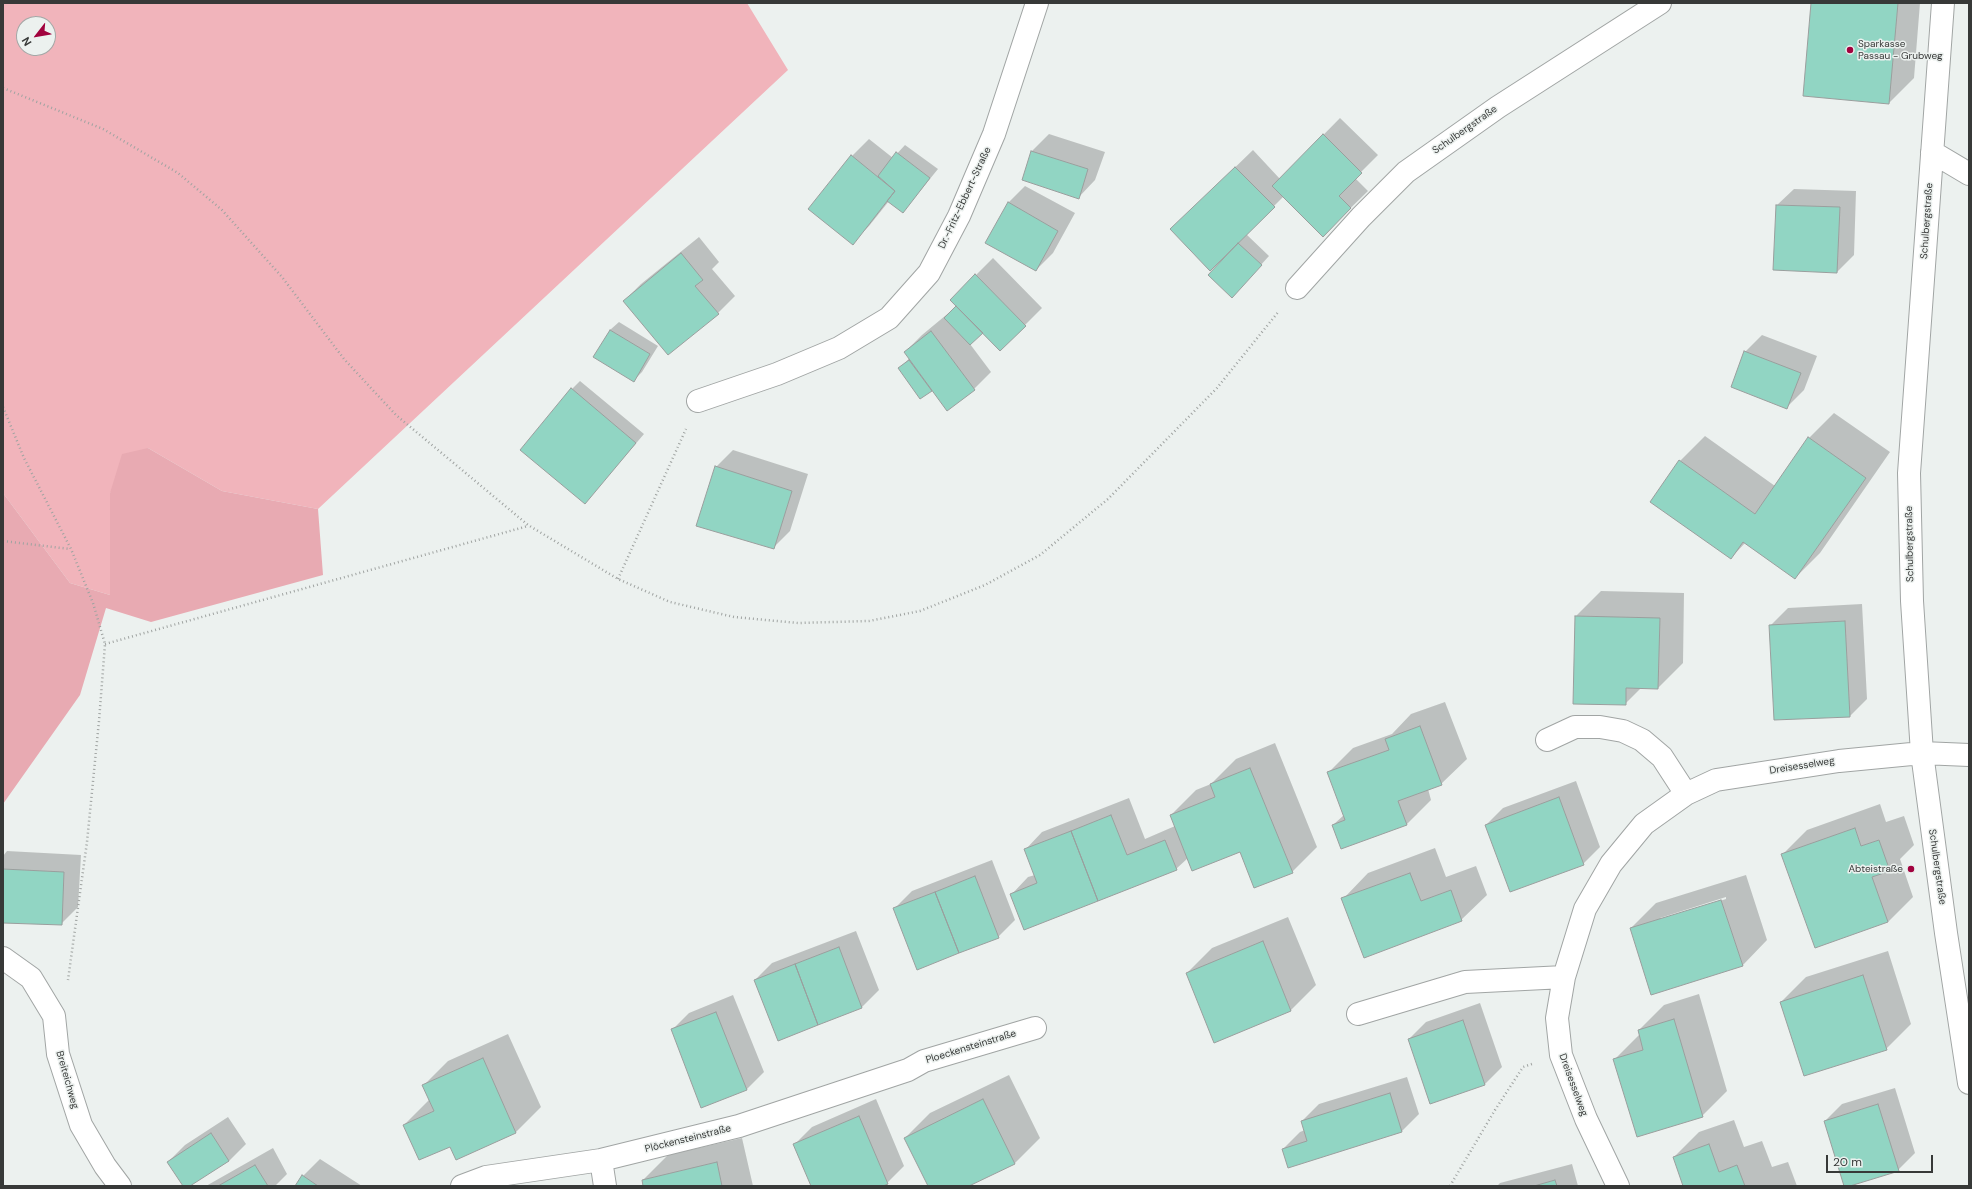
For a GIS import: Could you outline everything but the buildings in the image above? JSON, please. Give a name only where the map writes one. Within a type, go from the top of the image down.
[{"type":"street","name":"Dr.-Fritz-Ebbert-Straße","points":[[698,401],[777,374],[839,348],[889,318],[929,273],[959,216],[994,134],[1037,3]]},
{"type":"street","name":"Schulbergstraße","points":[[1297,288],[1361,217],[1406,172],[1498,107],[1660,3]]},
{"type":"street","name":"Schulbergstraße","points":[[1942,3],[1909,473],[1912,601],[1922,753],[1946,933],[1969,1083]]},
{"type":"street","points":[[1932,152],[1969,174]]},
{"type":"street","points":[[1548,740],[1574,727],[1600,726],[1623,731],[1642,740],[1662,757],[1686,794]]},
{"type":"street","points":[[1922,753],[1969,755]]},
{"type":"street","name":"Dreisesselweg","points":[[1618,1186],[1586,1120],[1561,1055],[1556,1018],[1564,978],[1585,909],[1611,864],[1644,824],[1686,794],[1716,780],[1839,760],[1922,753]]},
{"type":"street","name":"Breiteichweg","points":[[3,958],[31,978],[54,1016],[58,1054],[81,1125],[105,1166],[120,1186]]},
{"type":"street","points":[[1358,1014],[1465,982],[1564,978]]},
{"type":"street","name":"Ploeckensteinstraße","points":[[908,1070],[924,1061],[1035,1028]]},
{"type":"street","name":"Plöckensteinstraße","points":[[462,1186],[486,1177],[601,1160],[739,1126],[908,1070]]},
{"type":"street","points":[[601,1160],[605,1186]]},
{"type":"path","points":[[3,88],[103,129],[178,174],[222,210],[282,277],[344,359],[396,415],[528,525],[618,579],[670,602],[734,617],[798,623],[869,621],[920,611],[986,584],[1040,555],[1108,499],[1217,388],[1297,288]]},
{"type":"path","points":[[618,579],[698,401]]},
{"type":"path","points":[[3,407],[24,458],[71,549],[93,603],[105,644],[96,751],[72,958],[67,985],[54,1016]]},
{"type":"path","points":[[105,644],[528,525]]},
{"type":"path","points":[[3,541],[71,549]]},
{"type":"path","points":[[1450,1186],[1494,1110],[1522,1068],[1561,1055]]},
{"type":"shaded area","points":[[3,3],[747,3],[788,70],[318,509],[222,491],[148,448],[110,493],[110,595],[70,583],[3,493]]},
{"type":"shaded area","points":[[148,448],[222,491],[318,509],[323,575],[151,622],[106,608],[80,695],[3,804],[3,493],[70,583],[110,595],[110,493],[122,454]]},
{"type":"place","name":"Sparkasse Passau - Grubweg","points":[[1850,50]]},
{"type":"place","name":"Abteistraße","points":[[1911,869]]}]
